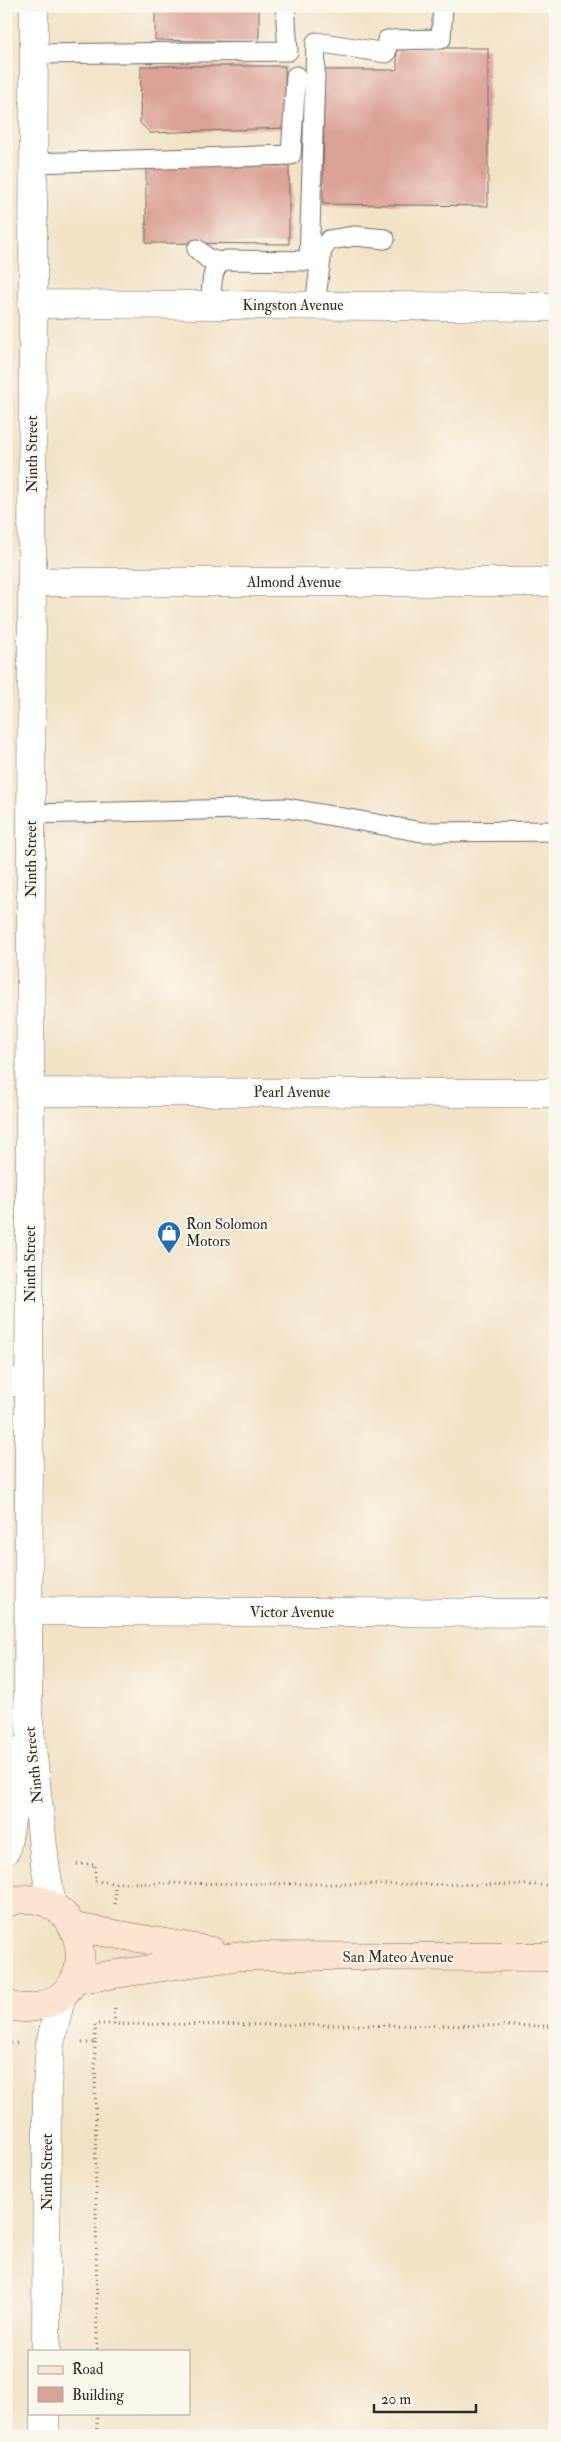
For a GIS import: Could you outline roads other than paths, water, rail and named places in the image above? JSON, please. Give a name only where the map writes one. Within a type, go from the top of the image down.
[{"type":"street","name":"Ninth Street","points":[[34,6],[30,1092],[18,1382],[29,1611],[28,1712],[44,1864],[52,1906]]},
{"type":"street","name":"Kingston Avenue","points":[[32,304],[555,307]]},
{"type":"street","name":"Almond Avenue","points":[[32,582],[555,582]]},
{"type":"street","name":"Pearl Avenue","points":[[30,1092],[555,1092]]},
{"type":"street","name":"Victor Avenue","points":[[29,1611],[555,1613]]},
{"type":"street","name":"Ninth Street","points":[[6,1850],[28,1712]]},
{"type":"street","points":[[6,1903],[16,1900],[35,1899],[52,1906],[65,1915],[74,1927],[80,1945],[80,1963],[68,1987]]},
{"type":"street","name":"San Mateo Avenue","points":[[74,1927],[241,1956],[555,1957]]},
{"type":"street","name":"San Mateo Avenue","points":[[6,2004],[30,2008],[47,2004],[68,1987],[241,1956]]},
{"type":"street","name":"Ninth Street","points":[[46,2350],[47,2089],[50,2044],[68,1987]]},
{"type":"street","points":[[45,2436],[46,2414]]},
{"type":"lane","points":[[34,54],[288,50],[285,6]]},
{"type":"lane","points":[[315,306],[316,42],[386,53],[387,40],[441,39],[443,6]]},
{"type":"lane","points":[[33,163],[291,155],[296,76]]},
{"type":"lane","points":[[315,261],[329,240],[355,236],[385,239]]},
{"type":"lane","points":[[197,249],[207,258],[219,262],[226,260],[315,261]]},
{"type":"lane","points":[[211,305],[214,269],[219,262]]},
{"type":"lane","points":[[32,814],[287,808],[422,832],[555,831]]},
{"type":"place","name":"Ron Solomon Motors","points":[[169,1254]]}]
